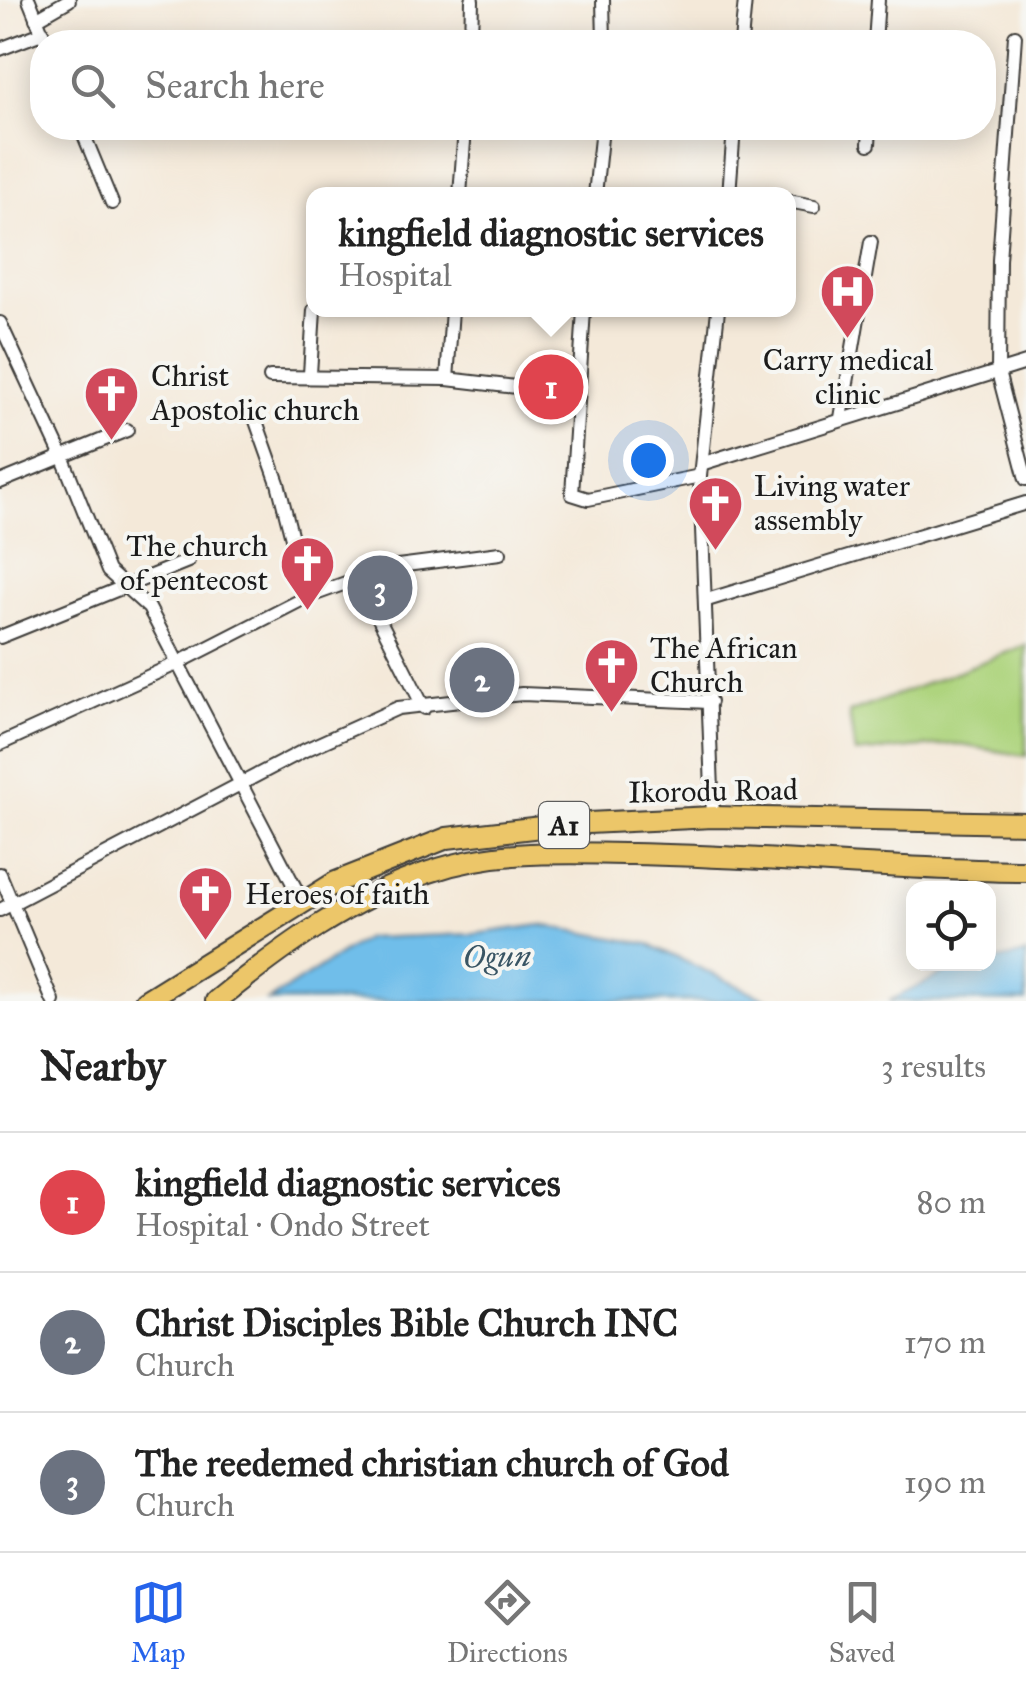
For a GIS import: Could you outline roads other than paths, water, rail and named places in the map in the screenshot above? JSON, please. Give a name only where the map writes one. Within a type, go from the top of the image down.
[{"type":"highway","name":"Ikorodu Road","points":[[145,1001],[336,882],[448,838],[567,824],[712,817],[1026,823]]},
{"type":"highway","name":"Ikorodu Road","points":[[216,1001],[312,928],[362,900],[433,870],[496,856],[742,856],[911,871],[1026,871]]},
{"type":"street","points":[[29,0],[41,30]]},
{"type":"street","points":[[36,18],[68,0]]},
{"type":"street","points":[[471,30],[472,0]]},
{"type":"street","points":[[603,0],[604,30]]},
{"type":"street","points":[[743,30],[745,0]]},
{"type":"street","points":[[876,30],[878,0]]},
{"type":"street","points":[[1015,36],[999,260],[998,372],[1026,480]]},
{"type":"street","points":[[0,49],[30,42]]},
{"type":"street","points":[[86,140],[112,203]]},
{"type":"street","points":[[461,187],[464,140]]},
{"type":"street","points":[[596,187],[601,140]]},
{"type":"street","points":[[729,187],[733,140]]},
{"type":"street","points":[[869,140],[869,144]]},
{"type":"street","points":[[1008,152],[1026,150]]},
{"type":"street","points":[[796,203],[814,206]]},
{"type":"street","points":[[841,418],[871,242]]},
{"type":"street","points":[[310,374],[314,317]]},
{"type":"street","points":[[447,379],[451,317]]},
{"type":"street","points":[[583,317],[570,482],[572,494],[580,499],[702,470],[841,418],[1026,363]]},
{"type":"street","points":[[712,817],[702,470],[717,317]]},
{"type":"street","points":[[0,323],[62,456],[108,572],[150,608],[302,902]]},
{"type":"street","points":[[270,377],[310,374],[447,379],[576,394]]},
{"type":"street","points":[[256,421],[278,483],[307,597]]},
{"type":"street","points":[[0,482],[126,430]]},
{"type":"street","points":[[708,600],[1026,503]]},
{"type":"street","points":[[0,744],[176,664],[307,597],[390,567],[500,553]]},
{"type":"street","points":[[0,636],[104,592],[126,589],[188,561]]},
{"type":"street","points":[[359,579],[424,708]]},
{"type":"street","points":[[6,907],[373,717],[398,708],[522,694],[710,702]]},
{"type":"street","points":[[0,874],[6,907],[53,1001]]},
{"type":"water","name":"Ogun","points":[[541,925],[648,944],[771,1001],[268,1001],[366,938],[475,934]]},
{"type":"water","points":[[1026,954],[1026,1001],[889,1001],[949,971],[996,971],[996,960]]},
{"type":"place","name":"Carry medical clinic","points":[[848,341]]},
{"type":"place","name":"kingfield diagnostic services","points":[[551,387]]},
{"type":"place","name":"Christ Apostolic church","points":[[112,442]]},
{"type":"place","name":"Living water assembly","points":[[715,552]]},
{"type":"place","name":"The reedemed christian church of God","points":[[380,588]]},
{"type":"place","name":"The church of pentecost","points":[[307,612]]},
{"type":"place","name":"Christ Disciples Bible Church INC","points":[[482,680]]},
{"type":"place","name":"The African Church","points":[[611,714]]},
{"type":"place","name":"Heroes of faith","points":[[206,943]]}]
